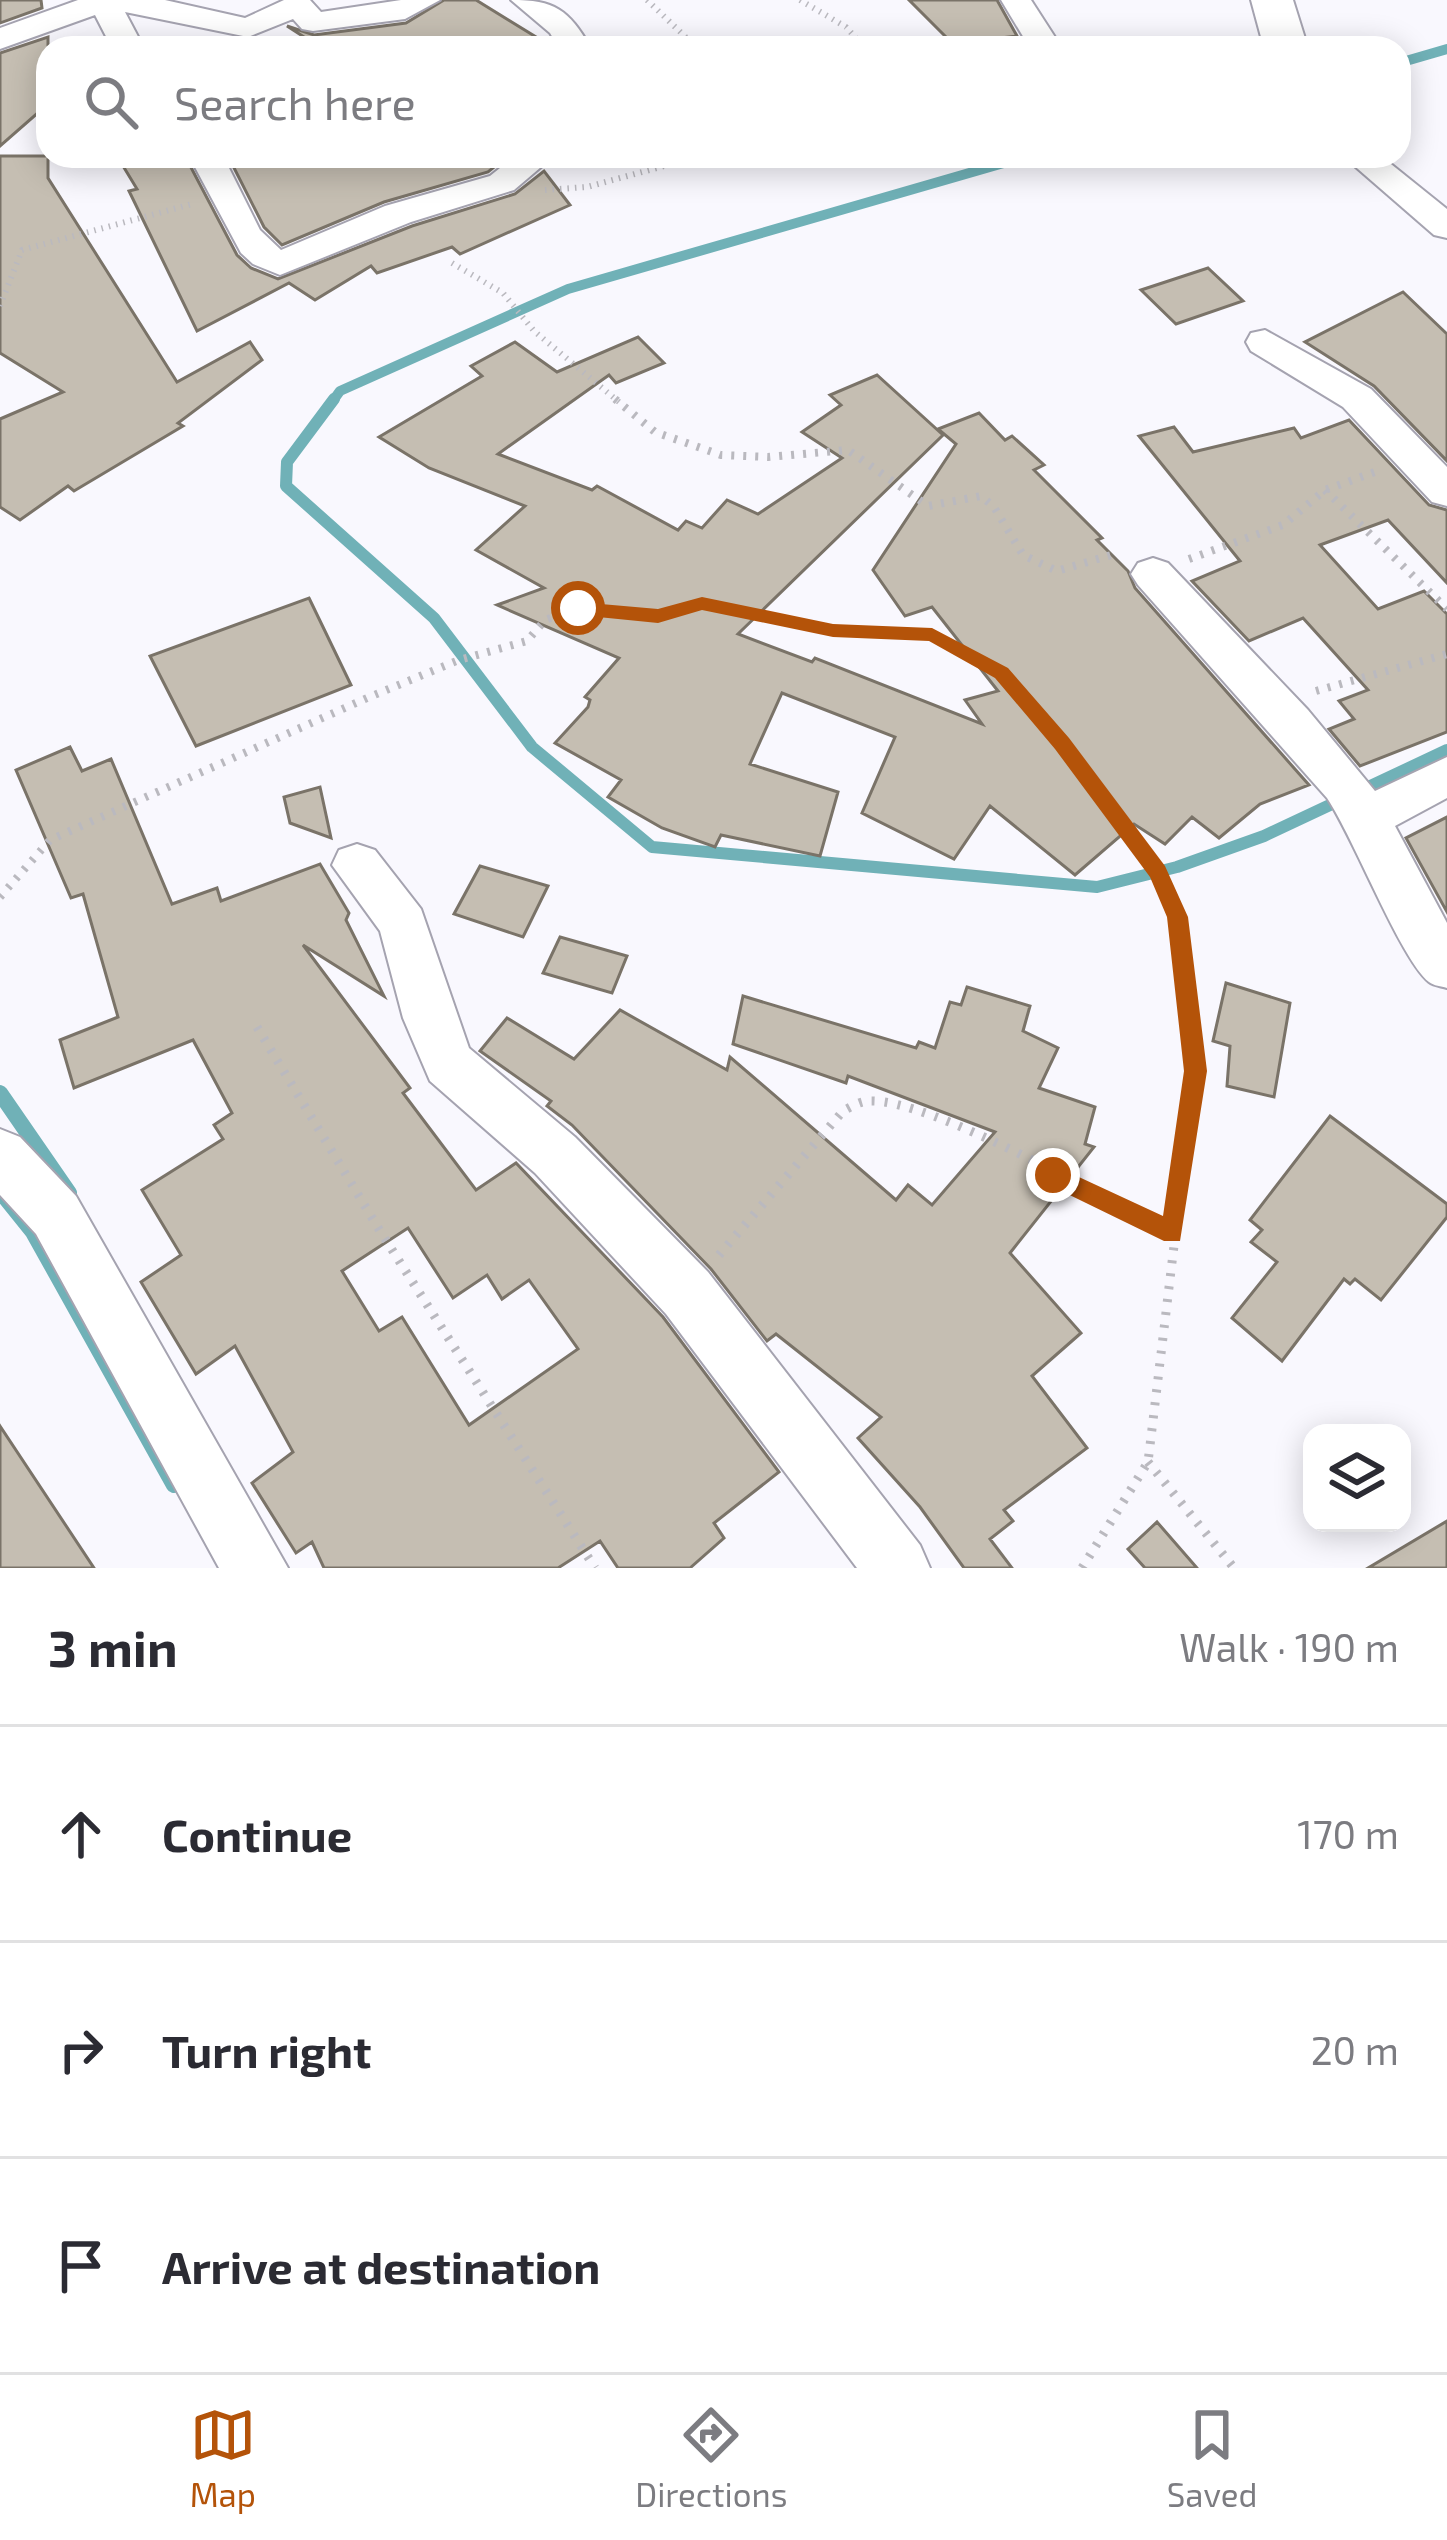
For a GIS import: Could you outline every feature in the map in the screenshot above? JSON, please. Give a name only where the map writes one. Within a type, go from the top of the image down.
[{"type":"street","points":[[0,40],[104,1],[137,3],[248,28],[298,5],[313,22],[405,10],[425,0]]},
{"type":"street","points":[[526,0],[568,36]]},
{"type":"street","points":[[1016,0],[1038,36]]},
{"type":"street","points":[[1272,0],[1282,36]]},
{"type":"street","points":[[104,1],[122,36]]},
{"type":"street","points":[[213,168],[242,232],[280,264],[398,214],[502,183],[521,168]]},
{"type":"street","points":[[1375,168],[1447,227]]},
{"type":"street","points":[[1265,342],[1357,398],[1447,492]]},
{"type":"street","points":[[1153,574],[1204,635],[1274,700],[1367,818],[1418,922],[1447,966]]},
{"type":"street","points":[[1367,818],[1447,776]]},
{"type":"street","points":[[357,865],[403,924],[421,973],[430,1018],[449,1064],[555,1155],[687,1292],[897,1568]]},
{"type":"street","points":[[0,1155],[56,1216],[255,1568]]},
{"type":"path","points":[[647,0],[684,36]]},
{"type":"path","points":[[800,0],[855,36]]},
{"type":"path","points":[[502,183],[533,190],[587,187],[657,168]]},
{"type":"path","points":[[0,306],[14,286],[14,260],[22,250],[227,193]]},
{"type":"path","points":[[452,263],[503,293],[534,331],[655,432],[721,455],[768,457],[848,450],[928,506],[981,496],[994,507],[1023,555],[1057,571],[1121,552],[1153,574],[1283,525],[1325,490],[1416,458]]},
{"type":"path","points":[[1325,490],[1447,609]]},
{"type":"path","points":[[0,897],[50,840],[367,698],[459,660],[527,641],[545,620],[578,608],[658,616],[702,604],[833,631],[932,635],[1002,673],[1158,872],[1178,917],[1196,1071],[1172,1233],[1148,1462],[1082,1568]]},
{"type":"path","points":[[1274,700],[1447,654]]},
{"type":"path","points":[[257,1027],[380,1231],[595,1568]]},
{"type":"path","points":[[687,1292],[843,1111],[868,1101],[900,1107],[973,1137],[1172,1233]]},
{"type":"path","points":[[1148,1462],[1234,1568]]},
{"type":"building","points":[[0,0],[41,0],[42,8],[0,23]]},
{"type":"building","points":[[444,0],[476,0],[534,36],[302,36],[287,26],[314,35],[406,23]]},
{"type":"building","points":[[909,0],[997,0],[1017,36],[945,36]]},
{"type":"building","points":[[36,41],[36,114],[0,146],[0,53]]},
{"type":"building","points":[[0,156],[36,156],[36,168],[48,168],[48,178],[177,382],[250,342],[262,360],[178,423],[183,426],[74,491],[68,486],[20,520],[0,507],[0,419],[63,392],[0,353]]},
{"type":"building","points":[[124,168],[191,168],[237,255],[251,268],[278,279],[412,226],[515,194],[544,171],[570,205],[460,254],[452,247],[377,273],[371,266],[315,300],[289,283],[197,331],[129,191],[137,189]]},
{"type":"building","points":[[234,168],[493,168],[384,202],[282,245],[264,227]]},
{"type":"building","points":[[1208,268],[1243,301],[1176,324],[1141,290]]},
{"type":"building","points":[[1403,292],[1447,334],[1447,461],[1374,386],[1305,342]]},
{"type":"building","points":[[638,337],[664,363],[616,383],[609,375],[498,454],[592,490],[597,486],[678,530],[686,521],[702,528],[727,500],[758,514],[842,458],[802,432],[841,405],[830,395],[877,375],[943,435],[738,634],[812,662],[815,658],[982,724],[965,700],[998,691],[932,607],[905,616],[873,570],[956,444],[938,429],[979,413],[1005,440],[1012,436],[1044,465],[1034,470],[1102,538],[1097,540],[1128,571],[1135,588],[1309,785],[1260,804],[1219,838],[1192,817],[1165,844],[1134,824],[1075,875],[990,806],[954,859],[862,813],[895,737],[782,693],[750,764],[838,792],[820,856],[721,835],[715,847],[662,828],[608,797],[621,780],[555,743],[588,707],[590,700],[585,697],[619,658],[497,605],[544,588],[476,550],[525,506],[429,468],[379,437],[482,376],[471,366],[515,342],[557,372]]},
{"type":"building","points":[[1349,420],[1429,505],[1447,510],[1447,583],[1388,520],[1320,545],[1378,609],[1424,591],[1447,614],[1447,732],[1360,766],[1329,729],[1354,719],[1339,701],[1368,690],[1303,618],[1249,641],[1192,581],[1240,561],[1139,436],[1174,427],[1193,452],[1294,428],[1301,438]]},
{"type":"building","points":[[309,598],[351,685],[196,746],[150,656]]},
{"type":"building","points":[[70,747],[82,771],[111,759],[172,904],[217,888],[221,901],[320,864],[349,913],[346,920],[384,996],[303,945],[410,1088],[403,1093],[476,1190],[516,1163],[663,1317],[779,1472],[714,1523],[724,1538],[690,1568],[618,1568],[600,1541],[558,1568],[324,1568],[312,1542],[296,1553],[252,1483],[293,1452],[235,1346],[196,1374],[141,1282],[181,1255],[142,1190],[223,1139],[214,1125],[232,1113],[193,1040],[74,1088],[60,1040],[118,1017],[83,894],[71,898],[16,770]],"holes":[[[408,1228],[453,1298],[487,1275],[502,1299],[529,1280],[578,1349],[469,1425],[402,1317],[379,1331],[342,1271]]]},
{"type":"building","points":[[320,787],[331,838],[290,823],[284,797]]},
{"type":"building","points":[[1447,817],[1447,912],[1406,838]]},
{"type":"building","points":[[480,866],[548,886],[523,937],[454,914]]},
{"type":"building","points":[[560,937],[627,956],[612,993],[543,973]]},
{"type":"building","points":[[1226,983],[1290,1003],[1274,1097],[1227,1086],[1230,1046],[1213,1041]]},
{"type":"building","points":[[967,987],[1030,1006],[1023,1031],[1058,1048],[1039,1088],[1095,1107],[1085,1144],[1094,1147],[1010,1253],[1081,1333],[1032,1376],[1087,1448],[1004,1510],[1013,1521],[990,1539],[1012,1568],[964,1568],[920,1507],[858,1438],[881,1417],[776,1334],[767,1341],[711,1269],[572,1125],[547,1106],[551,1101],[480,1051],[507,1018],[574,1059],[620,1010],[727,1070],[730,1057],[896,1200],[908,1185],[932,1205],[995,1132],[848,1076],[846,1083],[733,1044],[743,996],[916,1048],[919,1042],[935,1048],[950,1002],[961,1005]]},
{"type":"building","points":[[1330,1116],[1447,1204],[1447,1217],[1381,1300],[1355,1279],[1350,1284],[1344,1279],[1282,1361],[1232,1318],[1277,1262],[1251,1242],[1262,1230],[1250,1220]]},
{"type":"building","points":[[0,1426],[94,1568],[0,1568]]},
{"type":"building","points":[[1447,1521],[1447,1568],[1368,1568]]},
{"type":"building","points":[[1157,1522],[1197,1568],[1145,1568],[1128,1549]]},
{"type":"waterway","points":[[1411,60],[1447,49]]},
{"type":"waterway","points":[[332,402],[340,391],[568,289],[986,168]]},
{"type":"waterway","points":[[334,399],[287,462],[286,486],[434,618],[532,747],[652,847],[1097,887],[1177,867],[1264,836],[1447,750]]},
{"type":"waterway","points":[[0,1093],[69,1193]]},
{"type":"waterway","points":[[0,1191],[33,1232],[174,1485]]},
{"type":"route","points":[[578,608],[658,616],[702,604],[833,631],[932,635],[1002,673],[1062,744],[1158,872],[1178,917],[1196,1071],[1172,1233],[1053,1175]]}]
